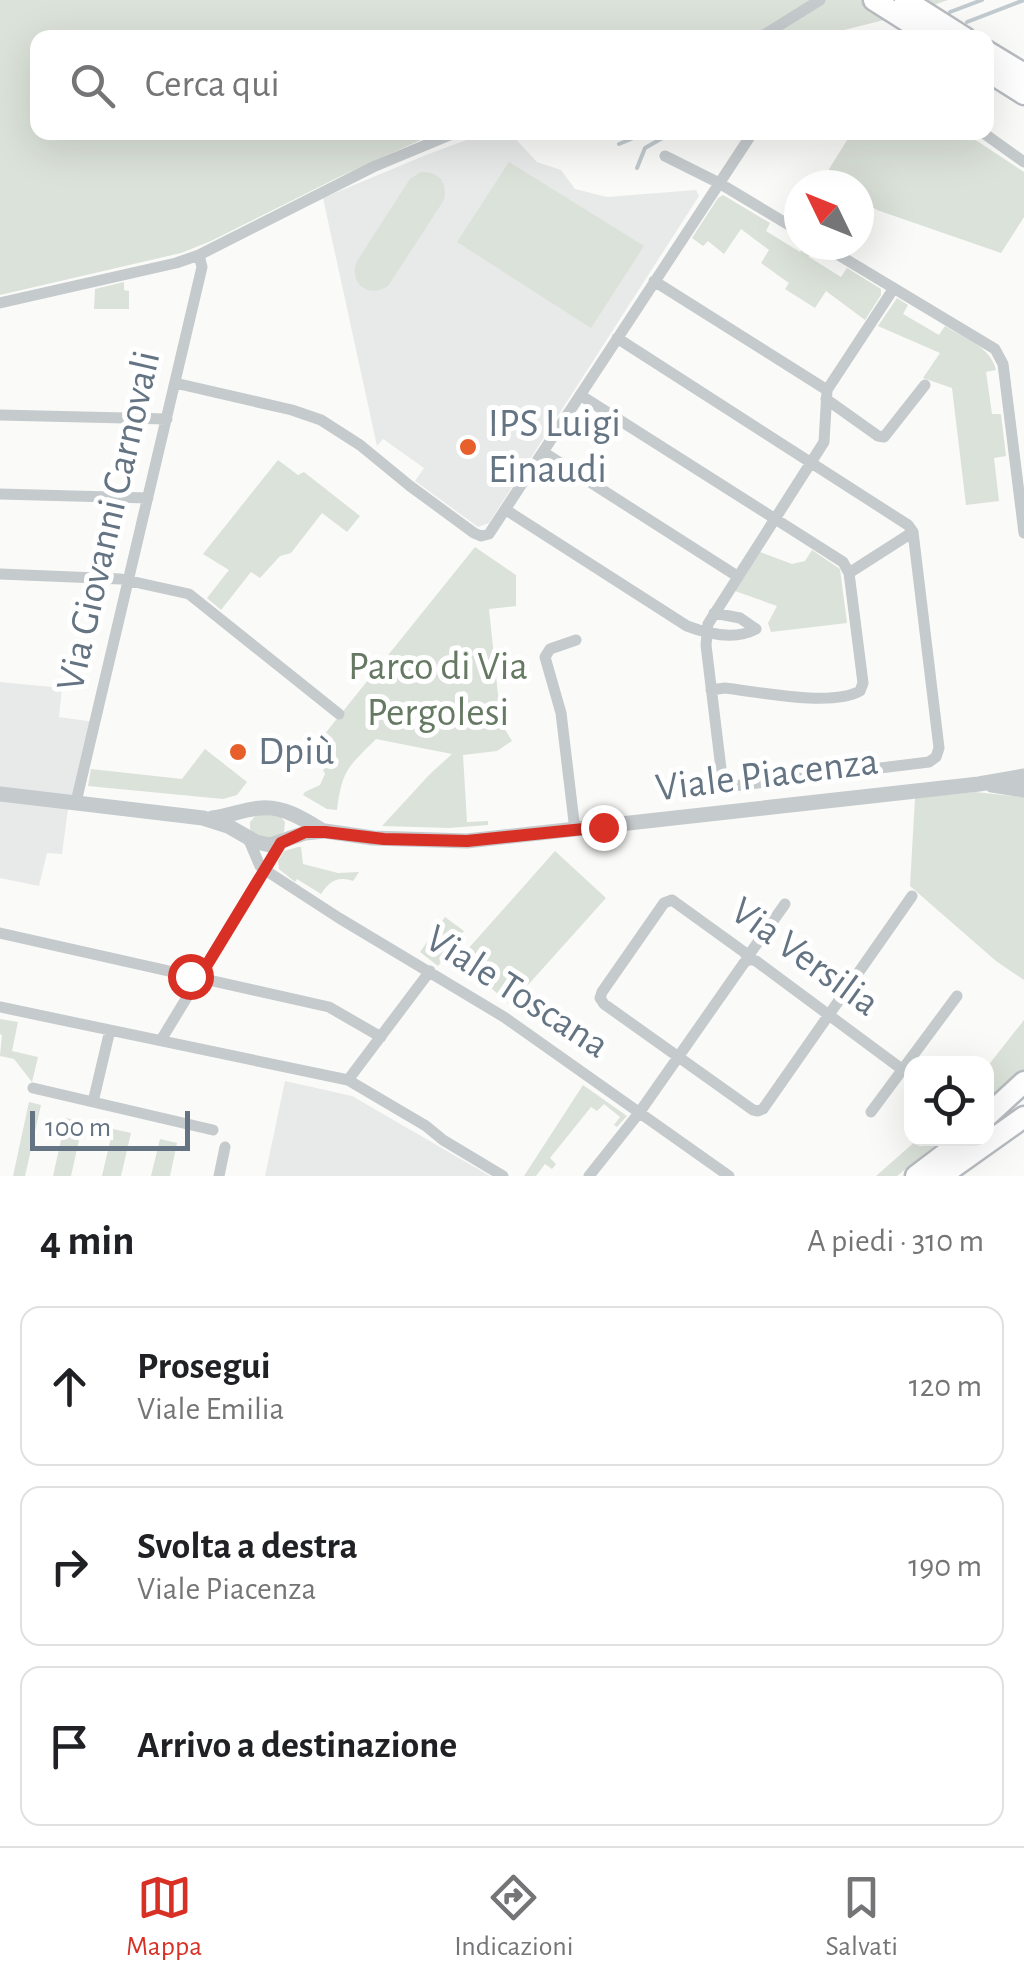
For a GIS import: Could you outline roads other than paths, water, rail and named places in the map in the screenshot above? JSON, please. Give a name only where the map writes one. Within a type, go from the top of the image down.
[{"type":"highway","points":[[874,0],[921,30]]},
{"type":"highway","points":[[905,0],[952,30]]},
{"type":"highway","points":[[994,55],[1024,74]]},
{"type":"highway","points":[[994,75],[1024,94]]},
{"type":"highway","points":[[994,1112],[1024,1082]]},
{"type":"highway","points":[[994,1115],[1024,1096]]},
{"type":"highway","points":[[994,1133],[1024,1117]]},
{"type":"highway","points":[[994,1136],[1024,1125]]},
{"type":"highway","points":[[916,1176],[970,1146]]},
{"type":"highway","points":[[942,1176],[972,1146]]},
{"type":"street","points":[[772,30],[820,0]]},
{"type":"street","points":[[0,303],[199,255],[372,168],[438,140]]},
{"type":"street","points":[[175,382],[320,420],[360,445],[474,533],[485,535],[506,510],[747,140]]},
{"type":"street","points":[[993,140],[1024,162]]},
{"type":"street","points":[[665,156],[784,222]]},
{"type":"street","name":"Via Giovanni Carnovali","points":[[76,802],[202,268],[199,255]]},
{"type":"street","points":[[847,260],[999,354],[1019,456],[1024,533]]},
{"type":"street","points":[[654,281],[826,395],[878,436],[884,437],[891,431],[925,385]]},
{"type":"street","points":[[617,338],[812,462],[908,525],[913,532],[939,748],[936,758],[929,762],[727,784],[722,777],[706,632],[714,613],[812,462],[824,442],[826,395],[894,288]]},
{"type":"street","points":[[580,396],[843,562],[849,573],[863,683],[860,691],[825,699],[711,690]]},
{"type":"street","points":[[0,415],[167,419]]},
{"type":"street","points":[[544,452],[737,576]]},
{"type":"street","points":[[0,494],[148,498]]},
{"type":"street","points":[[506,510],[687,626],[738,636],[756,629],[740,618],[714,613]]},
{"type":"street","points":[[849,573],[913,532]]},
{"type":"street","points":[[0,574],[128,580],[188,594],[339,714]]},
{"type":"street","points":[[575,830],[561,714],[545,657],[550,649],[576,640]]},
{"type":"street","points":[[824,801],[838,773]]},
{"type":"street","name":"Viale Piacenza","points":[[281,843],[305,832],[467,841],[1024,776]]},
{"type":"street","points":[[806,778],[824,801]]},
{"type":"street","name":"Viale Piacenza","points":[[978,784],[1024,790]]},
{"type":"street","points":[[0,794],[204,818],[265,808],[284,812],[291,826],[287,837],[161,1040]]},
{"type":"street","points":[[249,810],[244,821],[248,838],[265,870]]},
{"type":"street","name":"Viale Piacenza","points":[[284,812],[325,832]]},
{"type":"street","points":[[204,818],[264,844],[281,843]]},
{"type":"street","name":"Viale Toscana","points":[[265,870],[504,1017],[729,1176]]},
{"type":"street","points":[[678,1057],[758,1111],[762,1109],[912,896]]},
{"type":"street","name":"Via Versilia","points":[[678,1057],[600,998],[667,900],[675,901],[903,1070]]},
{"type":"street","points":[[589,1176],[639,1114],[744,963],[750,960],[751,952],[785,904]]},
{"type":"street","points":[[0,933],[329,1007],[380,1036]]},
{"type":"street","points":[[348,1080],[430,971]]},
{"type":"street","points":[[871,1112],[957,996]]},
{"type":"street","points":[[0,1007],[348,1080],[503,1176]]},
{"type":"street","points":[[93,1102],[110,1030]]},
{"type":"street","points":[[32,1088],[213,1130]]},
{"type":"street","points":[[219,1176],[225,1147]]},
{"type":"waterway","points":[[950,12],[982,0]]},
{"type":"waterway","points":[[967,22],[1024,0]]},
{"type":"waterway","points":[[619,144],[629,140]]},
{"type":"waterway","points":[[637,168],[645,148],[659,140]]},
{"type":"place","name":"IPS Luigi Einaudi","points":[[468,447]]},
{"type":"place","name":"Dpiù","points":[[238,752]]},
{"type":"park label","name":"Parco di Via Pergolesi","points":[[438,690]]}]
